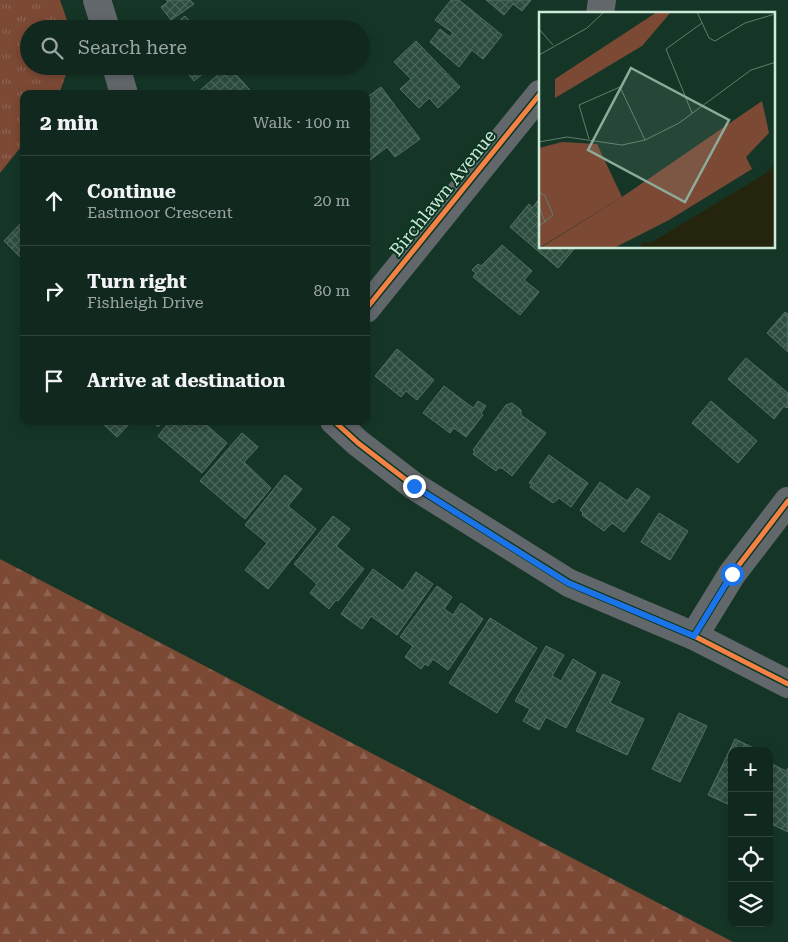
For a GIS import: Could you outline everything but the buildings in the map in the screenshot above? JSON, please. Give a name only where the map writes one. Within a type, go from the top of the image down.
[{"type":"street","points":[[97,0],[103,20]]},
{"type":"street","points":[[119,75],[123,90]]},
{"type":"street","name":"Birchlawn Avenue","points":[[370,304],[539,95]]},
{"type":"street","points":[[339,425],[414,486],[568,583],[694,636],[788,684]]},
{"type":"street","points":[[694,636],[732,574],[788,501]]},
{"type":"green space","points":[[0,0],[60,0],[67,20],[20,20],[20,75],[66,75],[60,90],[20,90],[20,148],[0,173]]},
{"type":"green space","points":[[0,559],[733,942],[0,942]]},
{"type":"cycle path","points":[[370,304],[539,95]]},
{"type":"cycle path","points":[[338,425],[358,443],[414,486],[569,583],[694,636],[788,684]]},
{"type":"cycle path","points":[[694,636],[732,574],[788,501]]},
{"type":"route","points":[[414,486],[465,520],[568,583],[694,636],[732,574]]}]
